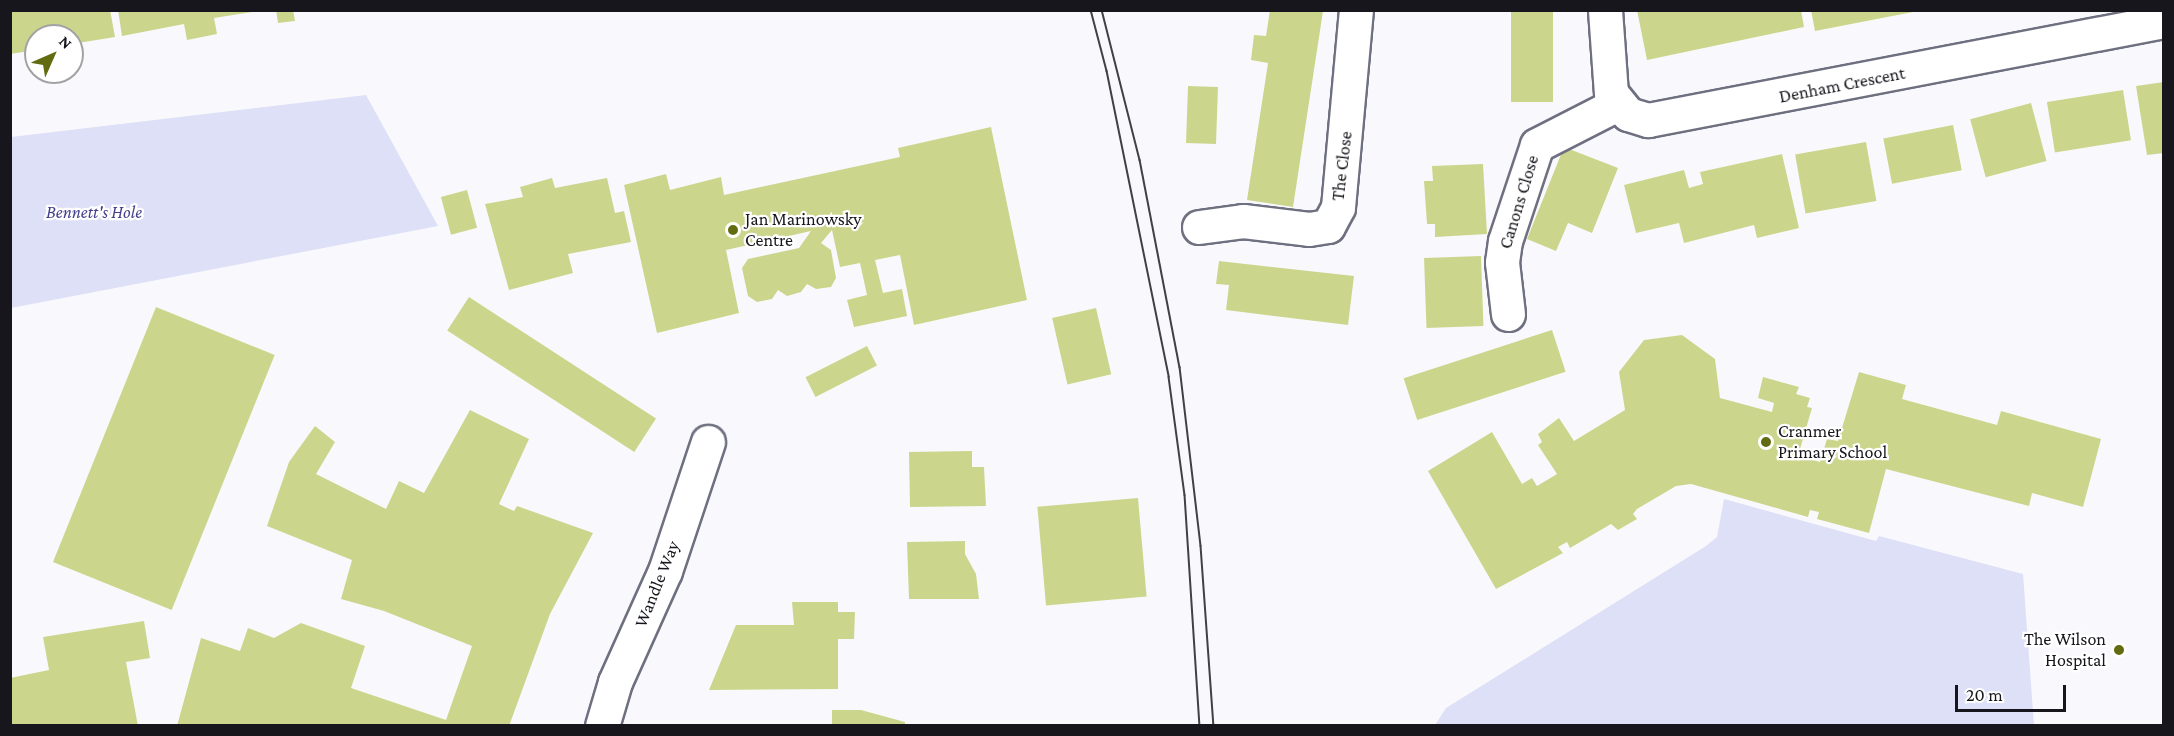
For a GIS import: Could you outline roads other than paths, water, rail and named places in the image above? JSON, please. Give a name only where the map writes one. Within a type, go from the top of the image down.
[{"type":"street","name":"The Close","points":[[1199,227],[1243,221],[1309,228],[1328,226],[1338,207],[1356,10]]},
{"type":"street","points":[[1605,10],[1608,79],[1617,104]]},
{"type":"street","name":"Denham Crescent","points":[[1617,104],[1628,114],[1648,120],[1687,116],[2163,21]]},
{"type":"street","name":"Canons Close","points":[[1508,314],[1502,274],[1505,241],[1537,145],[1617,104]]},
{"type":"street","name":"Wandle Way","points":[[602,726],[615,682],[665,571],[708,442]]},
{"type":"tram line","points":[[1091,10],[1107,71],[1169,377],[1185,495],[1200,726]]},
{"type":"tram line","points":[[1102,10],[1140,160],[1180,367],[1201,546],[1214,726]]},
{"type":"place","name":"Jan Marinowsky Centre","points":[[733,230]]},
{"type":"place","name":"Cranmer Primary School","points":[[1766,442]]},
{"type":"place","name":"The Wilson Hospital","points":[[2119,650]]},
{"type":"park label","name":"Bennett's Hole","points":[[94,212]]}]
